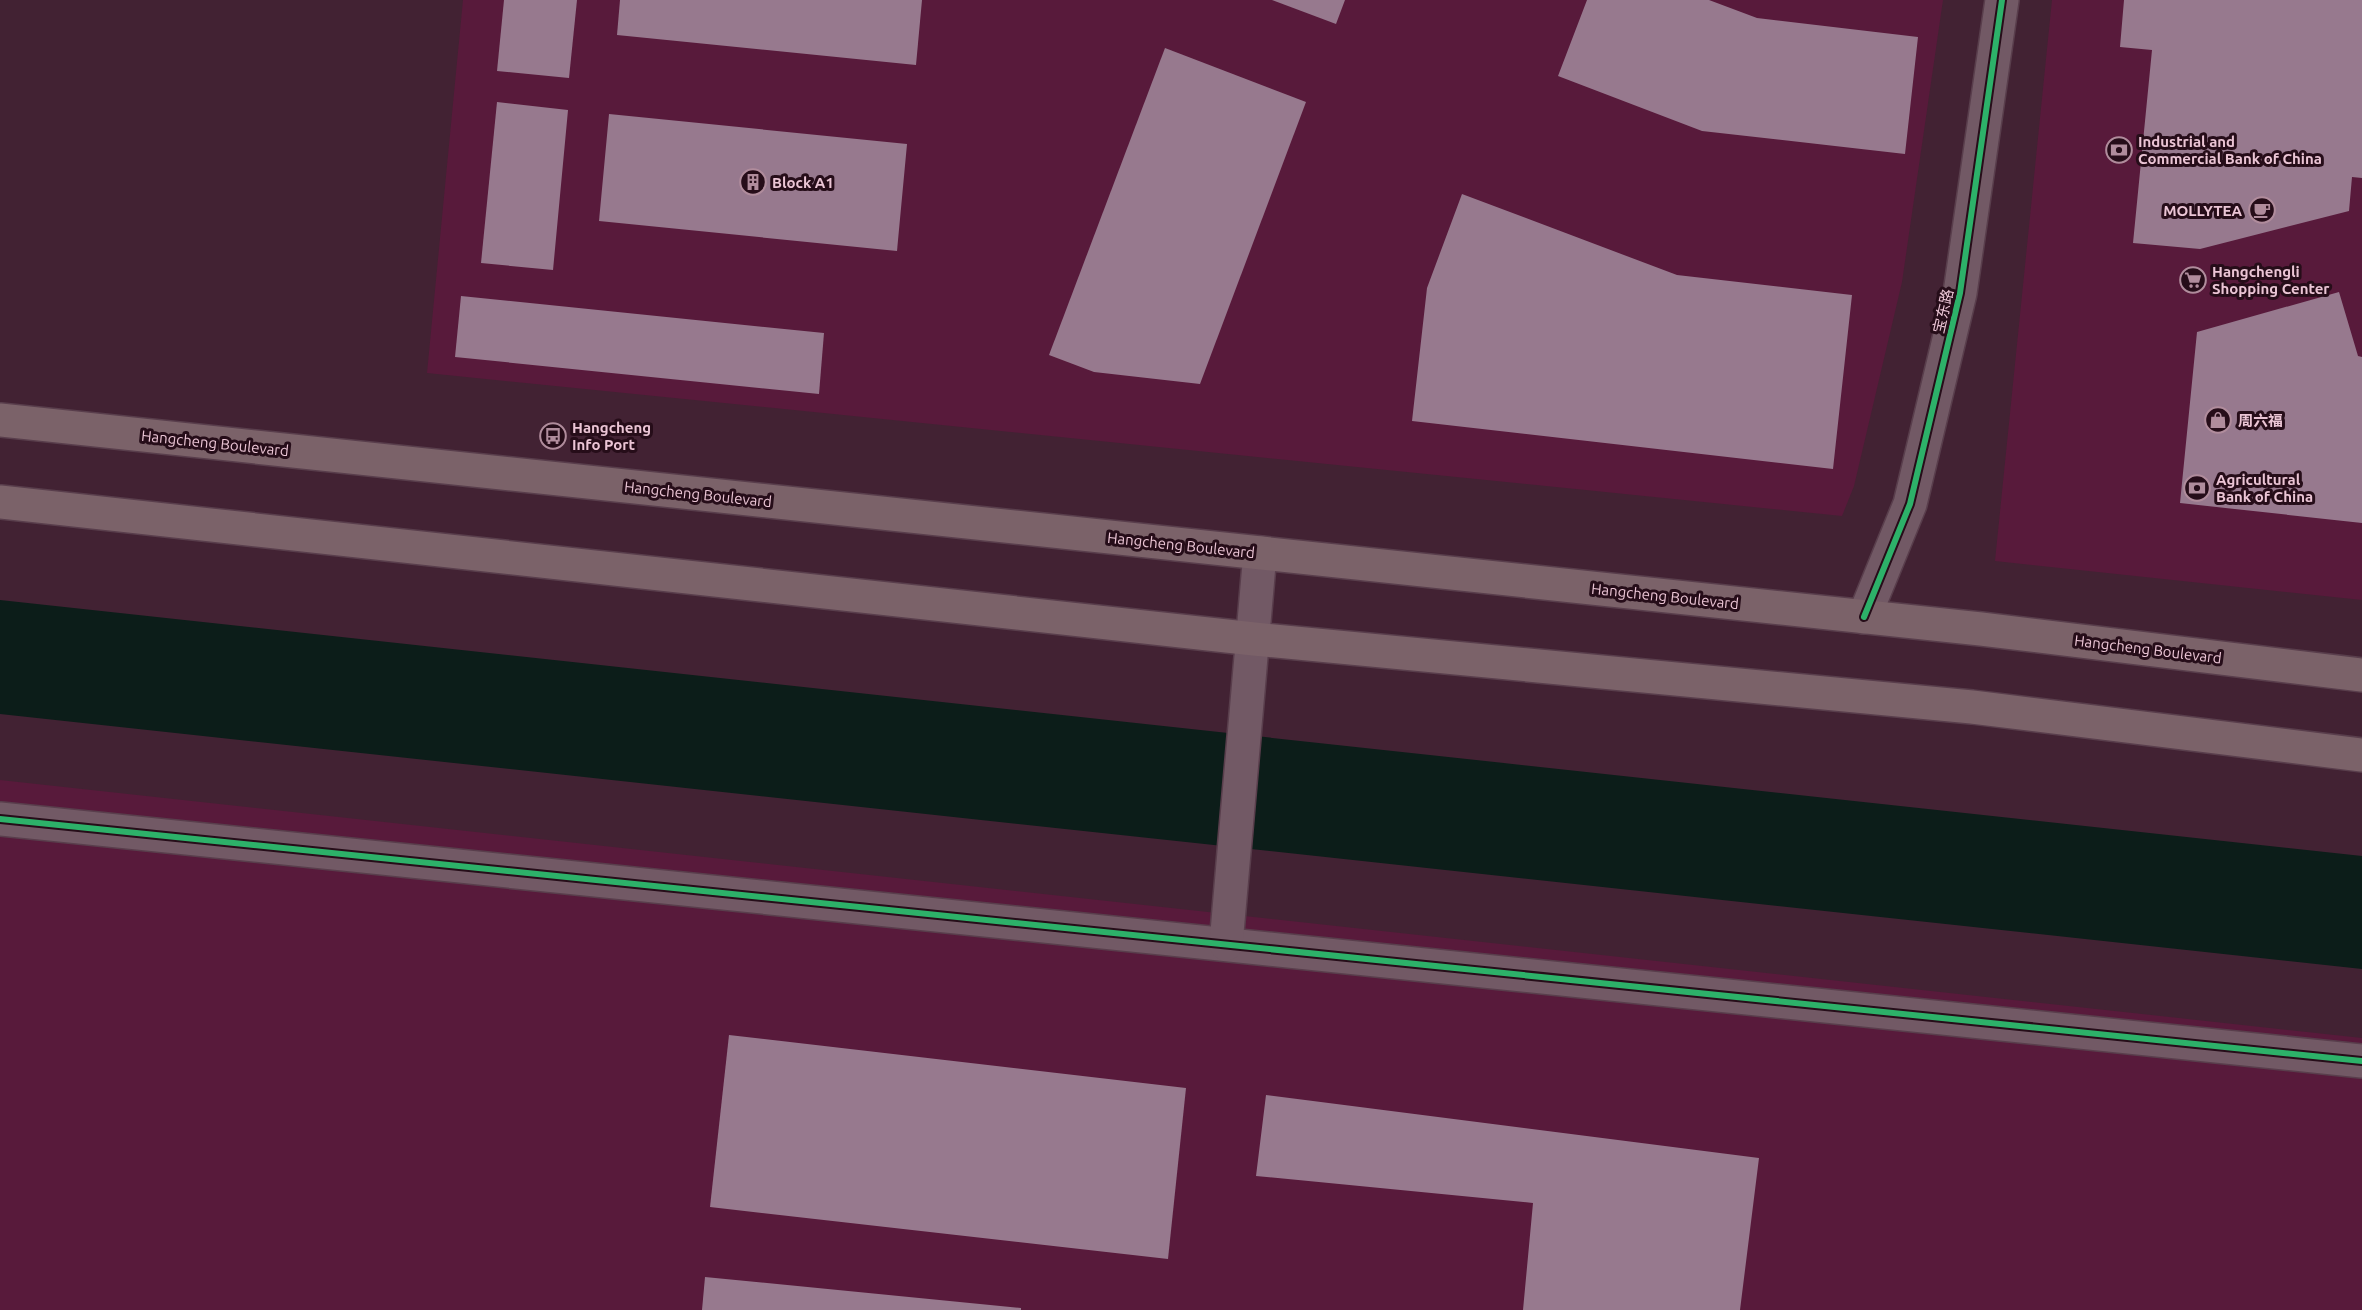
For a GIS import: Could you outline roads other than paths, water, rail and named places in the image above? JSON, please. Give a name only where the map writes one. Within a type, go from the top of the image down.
[{"type":"main road","name":"Hangcheng Boulevard","points":[[0,420],[1864,617],[2362,675]]},
{"type":"main road","points":[[0,502],[1254,639],[1972,707],[2362,756]]},
{"type":"street","name":"宝东路","points":[[1864,617],[1910,504],[1960,293],[2002,0]]},
{"type":"street","points":[[1227,935],[1260,553]]},
{"type":"street","points":[[0,819],[1227,935],[2362,1061]]},
{"type":"place","name":"Industrial and Commercial Bank of China","points":[[2119,150]]},
{"type":"place","name":"Block A1","points":[[753,182]]},
{"type":"place","name":"MOLLYTEA","points":[[2262,210]]},
{"type":"place","name":"Hangchengli Shopping Center","points":[[2193,280]]},
{"type":"place","name":"周六福","points":[[2218,420]]},
{"type":"place","name":"Hangcheng Info Port","points":[[553,436]]},
{"type":"place","name":"Agricultural Bank of China","points":[[2197,488]]}]
